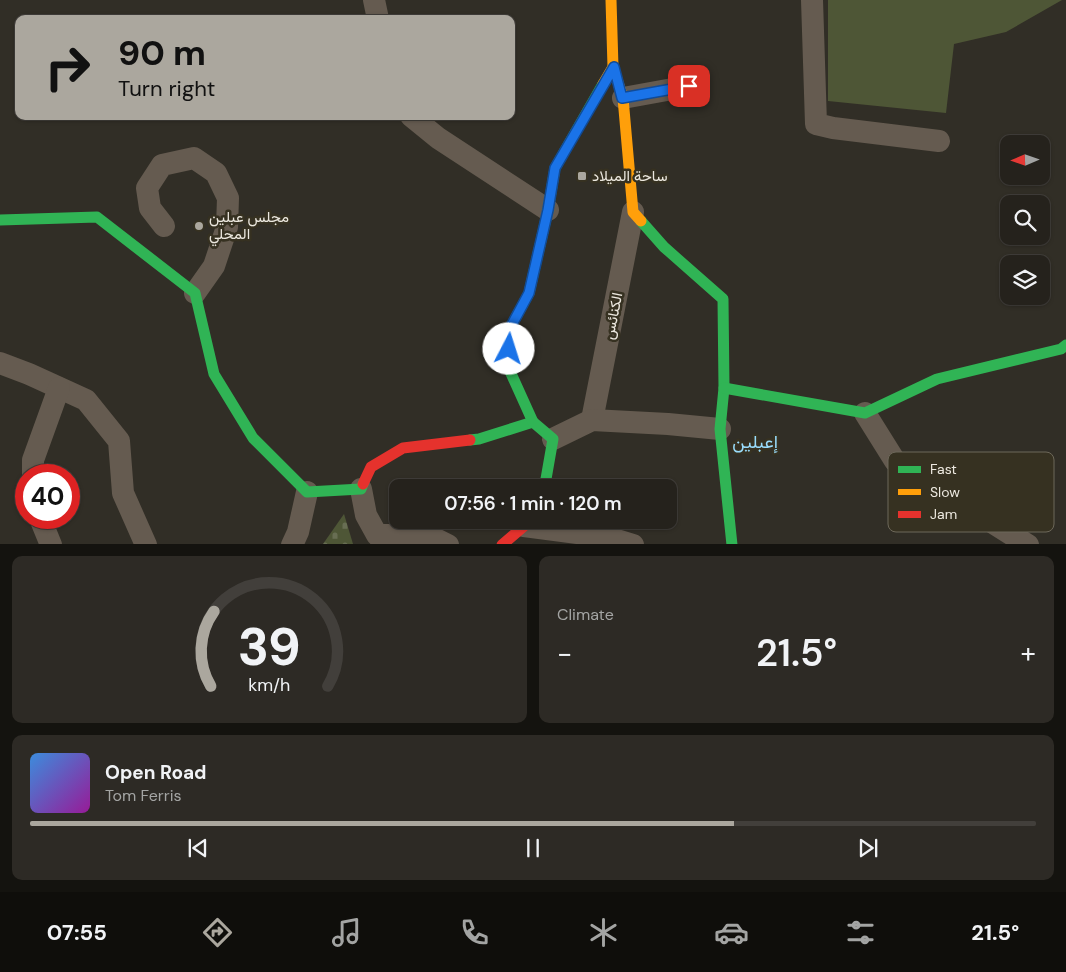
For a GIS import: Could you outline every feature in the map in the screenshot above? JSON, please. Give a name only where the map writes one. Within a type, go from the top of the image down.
[{"type":"street","points":[[374,0],[377,15]]},
{"type":"street","points":[[611,0],[614,67],[622,98],[633,212],[664,247],[723,299],[724,388],[720,429],[732,544]]},
{"type":"street","points":[[812,0],[816,124],[833,128],[939,141]]},
{"type":"street","points":[[553,439],[533,422],[509,369],[509,330],[529,293],[548,210],[555,168],[614,67]]},
{"type":"street","points":[[622,98],[689,86]]},
{"type":"street","points":[[416,120],[438,138],[548,210]]},
{"type":"street","points":[[164,226],[150,208],[147,188],[162,166],[194,158],[216,173],[228,198],[227,226],[214,266],[195,293]]},
{"type":"street","name":"الكنائس","points":[[592,420],[633,212]]},
{"type":"street","points":[[0,220],[97,217],[195,293],[214,374],[253,438],[307,492],[361,489]]},
{"type":"street","points":[[724,388],[865,413],[937,379],[1061,349],[1066,345]]},
{"type":"street","points":[[0,363],[86,400],[119,441],[123,493],[146,544]]},
{"type":"street","points":[[33,464],[60,388]]},
{"type":"street","points":[[865,413],[889,452]]},
{"type":"street","points":[[553,439],[592,420],[720,429]]},
{"type":"street","points":[[448,544],[428,535],[377,535],[366,515],[361,489],[371,467],[403,448],[479,439],[533,422]]},
{"type":"street","points":[[546,479],[553,439]]},
{"type":"street","points":[[292,544],[298,532],[307,492]]},
{"type":"street","points":[[45,529],[51,544]]},
{"type":"street","points":[[502,544],[518,529]]},
{"type":"street","points":[[560,529],[607,537],[633,544]]},
{"type":"street","points":[[1009,532],[1028,544]]},
{"type":"green space","points":[[828,0],[1062,0],[1006,32],[954,44],[946,113],[828,101]]},
{"type":"green space","points":[[344,514],[353,544],[323,544]]},
{"type":"traffic: fast","points":[[546,479],[553,439],[533,422],[509,369],[509,330],[529,293],[548,210],[555,168],[603,84]]},
{"type":"traffic: fast","points":[[0,220],[97,217],[195,293],[214,374],[253,438],[307,492],[361,489],[363,484]]},
{"type":"traffic: fast","points":[[641,221],[664,247],[723,299],[724,388],[720,429],[732,544]]},
{"type":"traffic: fast","points":[[724,388],[865,413],[937,379],[1061,349],[1066,345]]},
{"type":"traffic: fast","points":[[470,440],[479,439],[533,422]]},
{"type":"traffic: slow","points":[[603,84],[613,67],[611,0]]},
{"type":"traffic: slow","points":[[613,67],[623,98],[633,212],[641,221]]},
{"type":"traffic: jam","points":[[363,484],[371,467],[403,448],[470,440]]},
{"type":"traffic: jam","points":[[503,544],[521,529]]},
{"type":"place","name":"ساحة الميلاد","points":[[582,176]]},
{"type":"place","name":"مجلس عبلين المحلي","points":[[199,226]]},
{"type":"district","name":"إعبلين","points":[[755,442]]},
{"type":"route","points":[[509,349],[509,330],[529,293],[548,210],[555,168],[614,67],[622,98],[689,86]]}]
